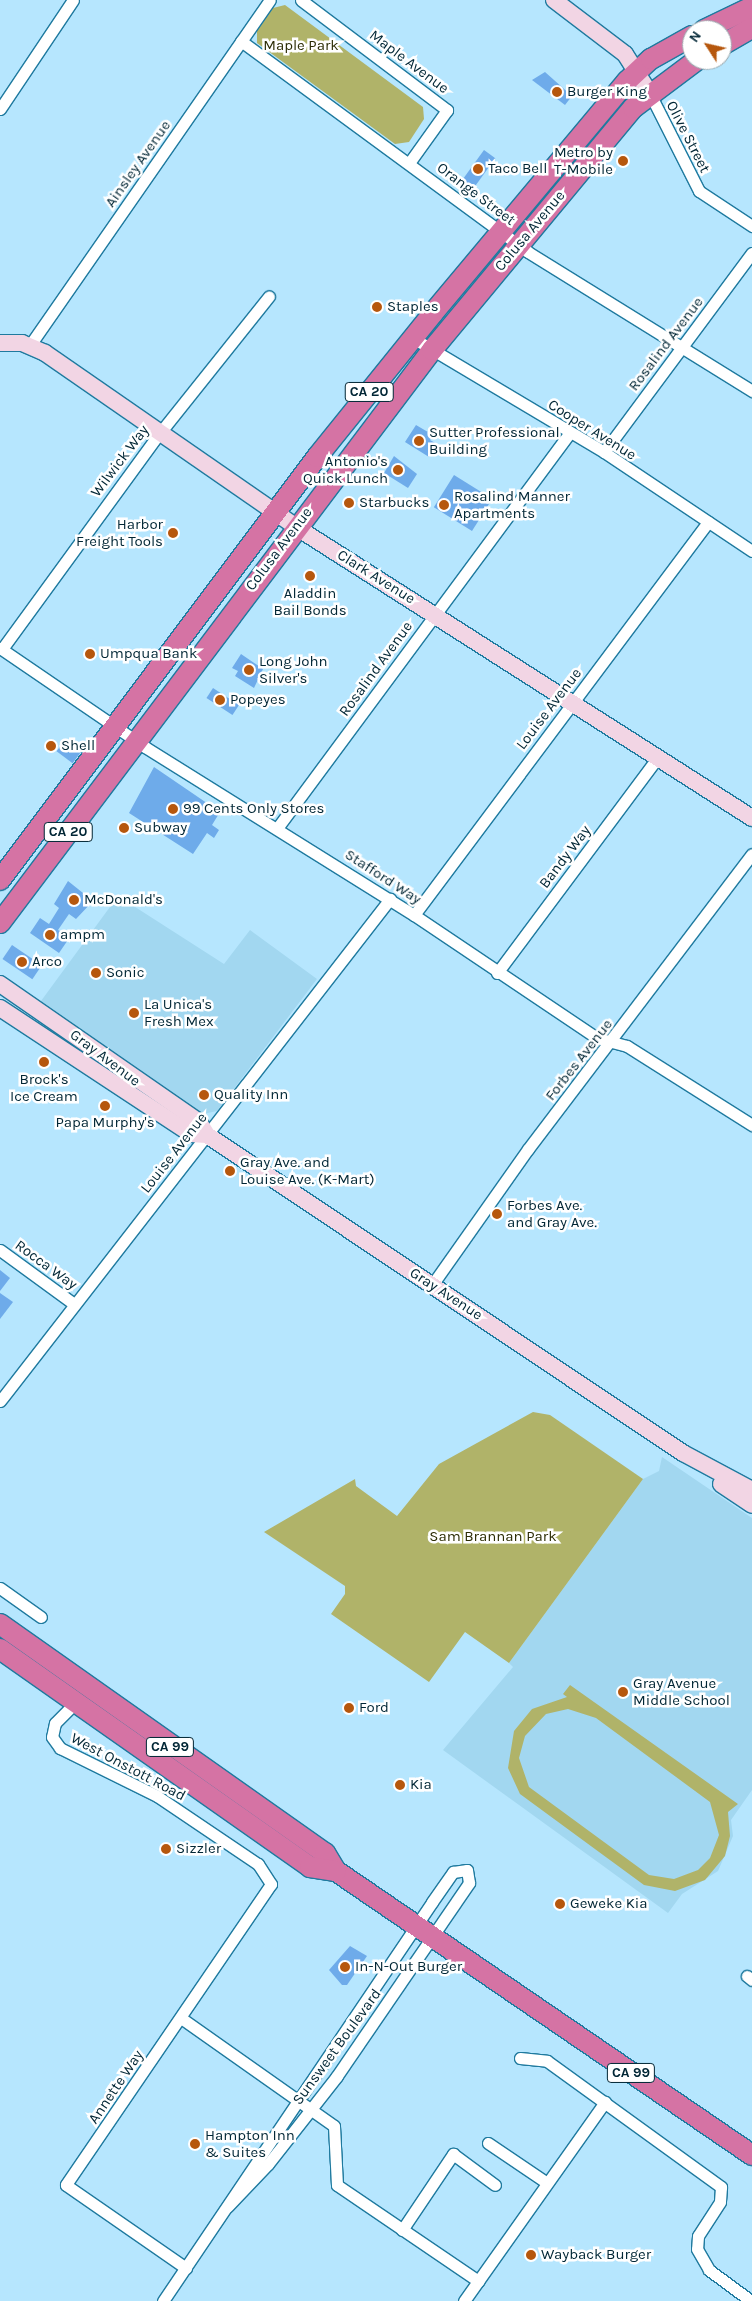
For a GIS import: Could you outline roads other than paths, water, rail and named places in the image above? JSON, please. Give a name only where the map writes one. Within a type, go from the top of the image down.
[{"type":"highway","points":[[724,20],[752,6]]},
{"type":"highway","points":[[732,39],[751,25]]},
{"type":"highway","name":"Colusa Avenue","points":[[0,880],[117,728],[276,513],[413,338],[637,70],[682,42]]},
{"type":"highway","name":"Colusa Avenue","points":[[0,923],[296,527],[432,350],[518,245],[649,92],[682,70]]},
{"type":"highway","name":"CA 99","points":[[0,1624],[325,1853],[336,1871],[752,2155]]},
{"type":"highway","name":"CA 99","points":[[0,1649],[74,1703],[310,1866],[336,1871]]},
{"type":"main road","points":[[554,0],[617,46],[637,70],[649,92]]},
{"type":"main road","name":"Clark Avenue","points":[[0,343],[30,346],[296,527],[752,818]]},
{"type":"main road","name":"Gray Avenue","points":[[0,984],[199,1122],[207,1135],[684,1453],[752,1490]]},
{"type":"main road","name":"Gray Avenue","points":[[0,1008],[190,1134],[207,1135]]},
{"type":"main road","name":"Gray Avenue","points":[[684,1453],[686,1460],[752,1505]]},
{"type":"street","points":[[0,109],[73,0]]},
{"type":"street","name":"Ainsley Avenue","points":[[30,346],[270,0]]},
{"type":"street","name":"Maple Avenue","points":[[301,0],[446,110],[409,163]]},
{"type":"street","points":[[750,0],[752,6]]},
{"type":"street","name":"Orange Street","points":[[241,41],[518,245],[684,345],[752,391]]},
{"type":"street","name":"Olive Street","points":[[649,92],[699,191],[752,226]]},
{"type":"street","name":"Rosalind Avenue","points":[[604,452],[752,253]]},
{"type":"street","name":"Wilwick Way","points":[[1,649],[159,434],[269,296]]},
{"type":"street","name":"Cooper Avenue","points":[[413,338],[604,452],[752,551]]},
{"type":"street","name":"Rosalind Avenue","points":[[278,827],[570,433]]},
{"type":"street","name":"Louise Avenue","points":[[414,915],[708,522]]},
{"type":"street","name":"Stafford Way","points":[[1,649],[117,728],[278,827],[390,899],[497,973],[597,1038],[627,1046],[752,1125]]},
{"type":"street","name":"Bandy Way","points":[[497,973],[657,758]]},
{"type":"street","name":"Forbes Avenue","points":[[432,1285],[528,1149],[613,1042],[752,854]]},
{"type":"street","name":"Louise Avenue","points":[[0,1401],[390,899]]},
{"type":"street","name":"Rocca Way","points":[[0,1250],[74,1304]]},
{"type":"street","points":[[0,1588],[41,1617]]},
{"type":"street","name":"West Onstott Road","points":[[74,1703],[55,1724],[52,1737],[60,1748],[157,1796],[258,1864],[271,1884]]},
{"type":"street","name":"Sunsweet Boulevard","points":[[163,2301],[227,2207],[296,2100],[423,1932],[472,1878],[467,1870],[453,1872],[423,1932],[310,2110],[227,2207]]},
{"type":"street","name":"Annette Way","points":[[186,2268],[66,2185],[271,1884]]},
{"type":"street","points":[[181,2018],[334,2126],[337,2185],[478,2281]]},
{"type":"street","points":[[520,2058],[547,2061],[721,2187],[720,2202],[698,2236],[697,2249],[709,2270],[752,2301]]},
{"type":"street","points":[[464,2301],[604,2102]]},
{"type":"street","points":[[488,2143],[547,2183]]},
{"type":"street","points":[[402,2230],[453,2154],[495,2185]]},
{"type":"place","name":"Burger King","points":[[557,92]]},
{"type":"place","name":"Metro by T-Mobile","points":[[623,161]]},
{"type":"place","name":"Taco Bell","points":[[478,169]]},
{"type":"place","name":"Staples","points":[[377,307]]},
{"type":"place","name":"Sutter Professional Building","points":[[419,441]]},
{"type":"place","name":"Antonio's Quick Lunch","points":[[398,470]]},
{"type":"place","name":"Starbucks","points":[[349,503]]},
{"type":"place","name":"Rosalind Manner Apartments","points":[[444,505]]},
{"type":"place","name":"Harbor Freight Tools","points":[[173,533]]},
{"type":"place","name":"Aladdin Bail Bonds","points":[[310,576]]},
{"type":"place","name":"Umpqua Bank","points":[[90,654]]},
{"type":"place","name":"Long John Silver's","points":[[249,670]]},
{"type":"place","name":"Popeyes","points":[[220,700]]},
{"type":"place","name":"Shell","points":[[51,746]]},
{"type":"place","name":"99 Cents Only Stores","points":[[173,809]]},
{"type":"place","name":"Subway","points":[[124,828]]},
{"type":"place","name":"McDonald's","points":[[74,900]]},
{"type":"place","name":"ampm","points":[[50,935]]},
{"type":"place","name":"Arco","points":[[22,962]]},
{"type":"place","name":"Sonic","points":[[96,973]]},
{"type":"place","name":"La Unica's Fresh Mex","points":[[134,1013]]},
{"type":"place","name":"Brock's Ice Cream","points":[[44,1062]]},
{"type":"place","name":"Quality Inn","points":[[204,1095]]},
{"type":"place","name":"Papa Murphy's","points":[[105,1106]]},
{"type":"place","name":"Gray Ave. and Louise Ave. (K-Mart)","points":[[230,1171]]},
{"type":"place","name":"Forbes Ave. and Gray Ave.","points":[[497,1214]]},
{"type":"place","name":"Gray Avenue Middle School","points":[[623,1692]]},
{"type":"place","name":"Ford","points":[[349,1708]]},
{"type":"place","name":"Kia","points":[[400,1785]]},
{"type":"place","name":"Sizzler","points":[[166,1849]]},
{"type":"place","name":"Geweke Kia","points":[[560,1904]]},
{"type":"place","name":"In-N-Out Burger","points":[[345,1967]]},
{"type":"place","name":"Hampton Inn & Suites","points":[[195,2144]]},
{"type":"place","name":"Wayback Burger","points":[[531,2255]]},
{"type":"park label","name":"Maple Park","points":[[301,46]]},
{"type":"park label","name":"Sam Brannan Park","points":[[493,1537]]}]
